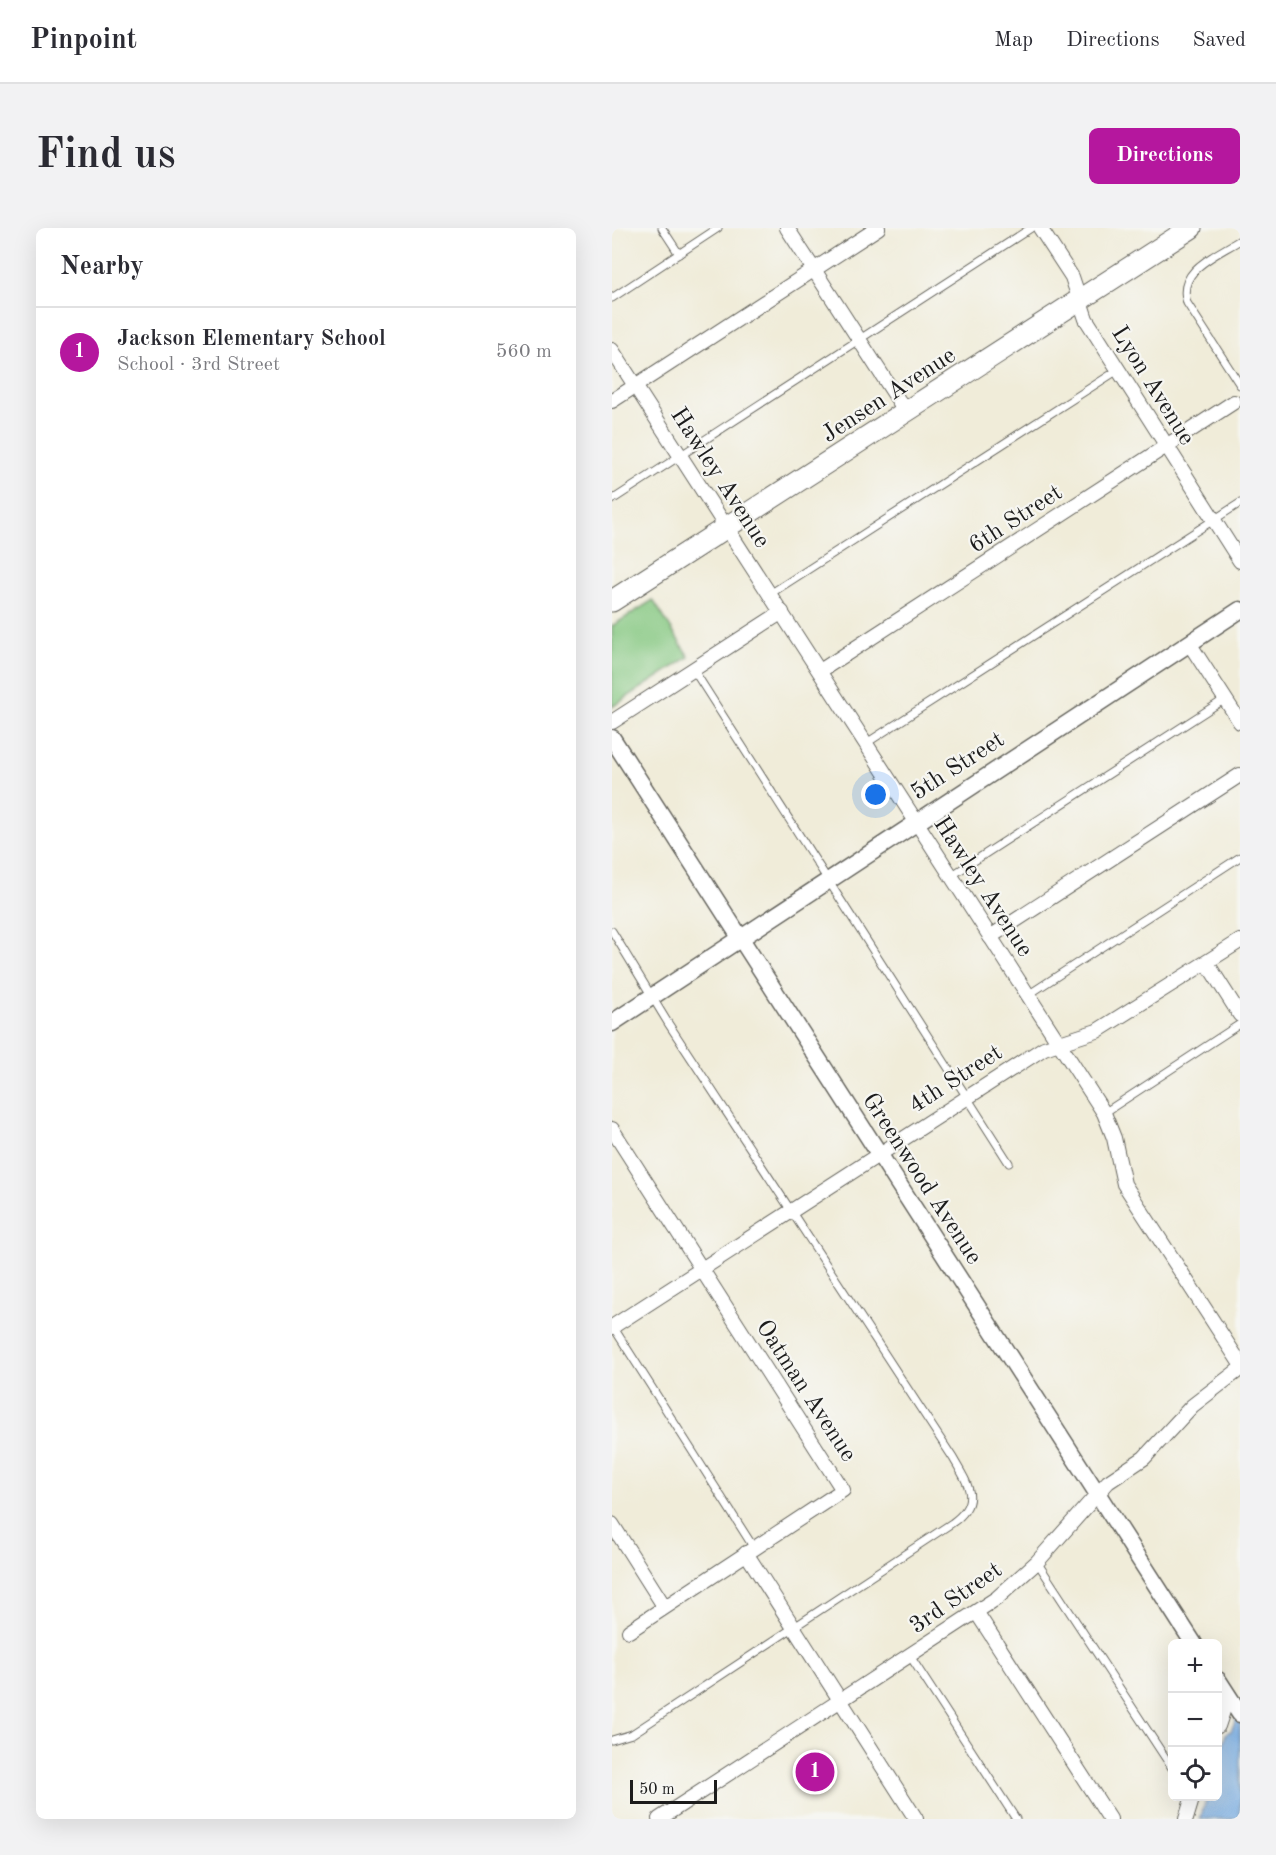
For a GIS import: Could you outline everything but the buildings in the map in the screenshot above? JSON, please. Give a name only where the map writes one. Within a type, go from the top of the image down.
[{"type":"main road","name":"Jensen Avenue","points":[[612,601],[1191,228]]},
{"type":"street","points":[[787,228],[906,412]]},
{"type":"street","points":[[612,401],[878,228]]},
{"type":"street","name":"Lyon Avenue","points":[[1040,228],[1072,277],[1086,319],[1240,561]]},
{"type":"street","name":"Hawley Avenue","points":[[612,350],[1104,1113],[1114,1138],[1124,1184],[1240,1363]]},
{"type":"street","name":"6th Street","points":[[820,672],[1234,402]]},
{"type":"street","name":"5th Street","points":[[612,1023],[1240,610]]},
{"type":"street","points":[[612,722],[782,612]]},
{"type":"street","points":[[1189,643],[1240,722]]},
{"type":"street","name":"Greenwood Avenue","points":[[612,738],[1191,1639]]},
{"type":"street","points":[[990,937],[1240,775]]},
{"type":"street","name":"4th Street","points":[[612,1326],[967,1097],[1057,1042],[1097,1031],[1240,941]]},
{"type":"street","points":[[1207,963],[1240,1015]]},
{"type":"street","name":"Oatman Avenue","points":[[612,1129],[843,1490],[628,1631]]},
{"type":"street","name":"3rd Street","points":[[659,1819],[977,1613],[1022,1578],[1108,1482],[1156,1447],[1208,1392],[1240,1369]]},
{"type":"street","points":[[612,1524],[664,1606]]},
{"type":"street","points":[[750,1551],[794,1628],[916,1819]]},
{"type":"street","points":[[977,1613],[1110,1819]]},
{"type":"street","points":[[1222,1686],[1240,1714]]},
{"type":"street","points":[[1222,1714],[1228,1696]]},
{"type":"street","points":[[1186,1819],[1192,1801]]},
{"type":"lane","points":[[662,228],[680,255]]},
{"type":"lane","points":[[612,298],[718,228]]},
{"type":"lane","points":[[612,500],[1031,228]]},
{"type":"lane","points":[[1240,240],[1197,268],[1187,278],[1184,292],[1187,303],[1240,385]]},
{"type":"lane","points":[[770,594],[1118,370]]},
{"type":"lane","points":[[865,744],[1240,503]]},
{"type":"lane","points":[[693,669],[1009,1163]]},
{"type":"lane","points":[[951,876],[1225,699]]},
{"type":"lane","points":[[1028,995],[1240,857]]},
{"type":"lane","points":[[612,931],[953,1458],[969,1485],[970,1494],[970,1501],[962,1517],[632,1734],[612,1740]]},
{"type":"lane","points":[[1104,1113],[1240,1024]]},
{"type":"lane","points":[[612,1326],[750,1551]]},
{"type":"lane","points":[[1037,1562],[1168,1760]]},
{"type":"lane","points":[[910,1656],[1016,1819]]},
{"type":"green space","points":[[653,600],[689,657],[612,707],[612,626]]},
{"type":"water","points":[[1240,1710],[1240,1819],[1200,1819],[1206,1801],[1222,1801],[1222,1748],[1226,1733],[1231,1731]]},
{"type":"place","name":"Jackson Elementary School","points":[[815,1772]]}]
